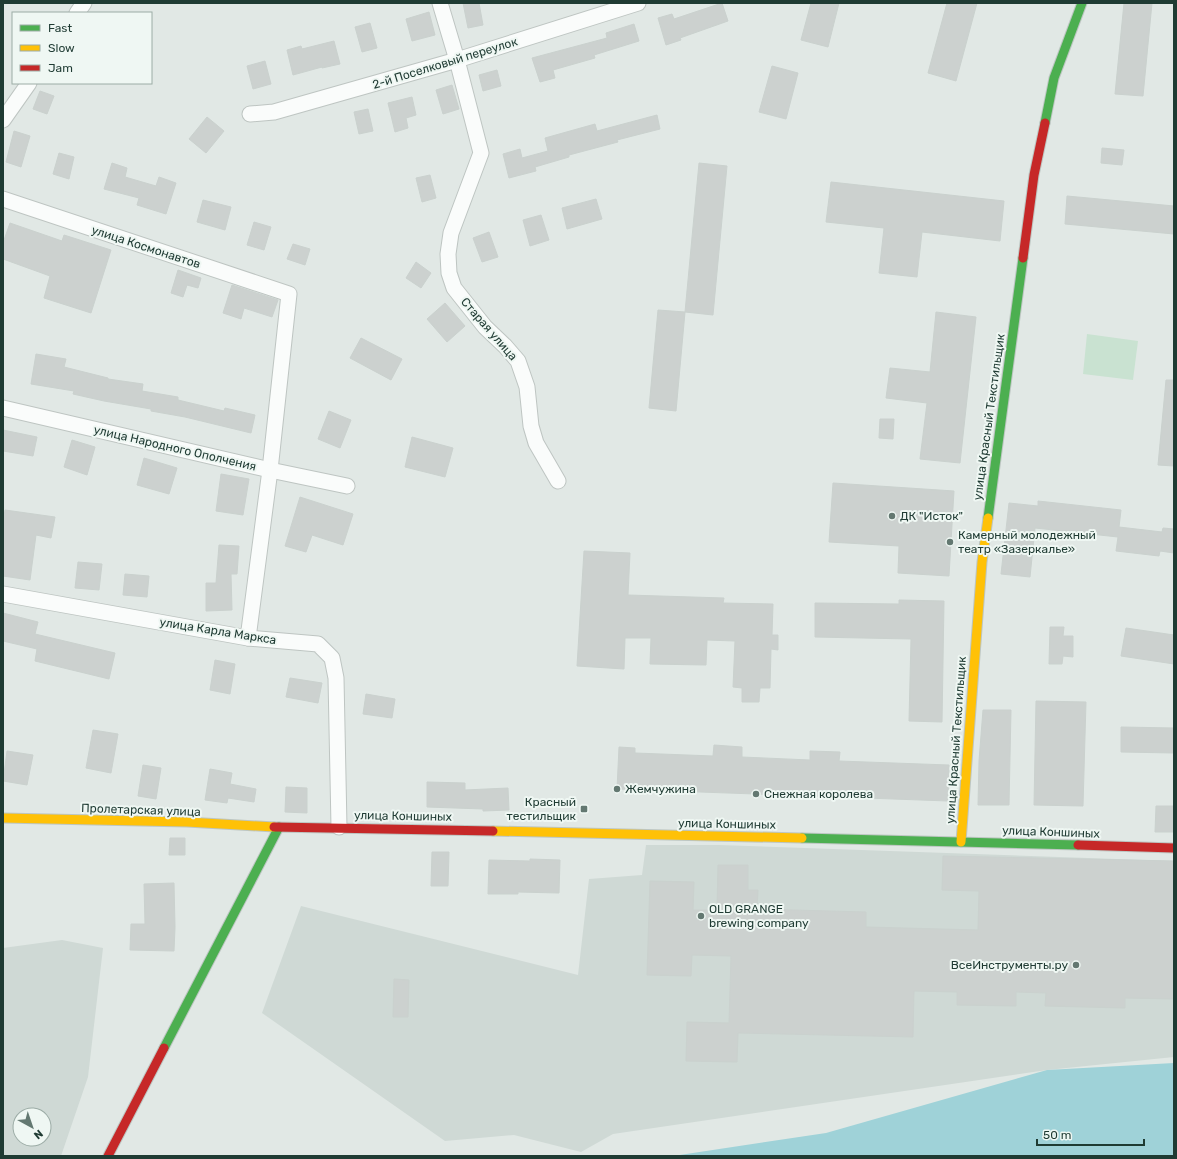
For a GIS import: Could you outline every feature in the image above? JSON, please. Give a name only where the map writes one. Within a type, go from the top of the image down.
[{"type":"main road","name":"улица Красный Текстильщик","points":[[961,842],[982,562],[1034,176],[1054,78],[1082,3]]},
{"type":"main road","name":"Пролетарская улица","points":[[3,818],[187,822],[279,827]]},
{"type":"main road","name":"улица Коншиных","points":[[279,827],[339,827],[1174,848]]},
{"type":"main road","points":[[108,1156],[279,827]]},
{"type":"street","points":[[78,12],[84,3]]},
{"type":"street","points":[[440,3],[457,60]]},
{"type":"street","name":"2-й Поселковый переулок","points":[[250,114],[274,112],[457,60],[638,3]]},
{"type":"street","name":"Старая улица","points":[[457,60],[481,153],[451,234],[448,254],[449,273],[454,288],[485,327],[518,361],[527,387],[531,426],[536,443],[558,481]]},
{"type":"street","points":[[3,120],[28,84]]},
{"type":"street","name":"улица Космонавтов","points":[[3,200],[289,294],[270,470]]},
{"type":"street","name":"улица Народного Ополчения","points":[[3,408],[270,470],[347,486]]},
{"type":"street","points":[[248,638],[270,470]]},
{"type":"street","name":"улица Карла Маркса","points":[[3,594],[248,638],[318,644],[332,658],[336,678],[339,827]]},
{"type":"shaded area","points":[[646,845],[719,845],[1174,861],[1174,1057],[1047,1070],[613,1134],[581,1152],[514,1135],[445,1141],[262,1013],[301,906],[578,975],[589,879],[642,875]]},
{"type":"shaded area","points":[[62,940],[103,948],[88,1077],[61,1156],[3,1156],[3,948]]},
{"type":"green space","points":[[1087,334],[1138,341],[1133,380],[1083,374]]},
{"type":"water","points":[[1174,1063],[1174,1156],[673,1156],[826,1133],[1047,1070]]},
{"type":"building","points":[[463,3],[479,3],[483,25],[468,28]]},
{"type":"building","points":[[722,3],[728,21],[680,38],[681,40],[666,45],[658,18],[672,14],[674,19]]},
{"type":"building","points":[[811,3],[839,3],[828,47],[801,40]]},
{"type":"building","points":[[947,3],[977,3],[956,81],[928,73]]},
{"type":"building","points":[[1124,3],[1152,3],[1143,96],[1115,94]]},
{"type":"building","points":[[429,12],[435,35],[412,41],[406,19]]},
{"type":"building","points":[[370,23],[377,48],[362,52],[355,27]]},
{"type":"building","points":[[634,24],[639,41],[594,55],[595,58],[553,70],[555,78],[540,82],[532,58],[607,38],[606,33]]},
{"type":"building","points":[[334,41],[340,64],[293,75],[287,50],[301,46],[302,49]]},
{"type":"building","points":[[265,61],[271,84],[253,89],[247,66]]},
{"type":"building","points":[[772,66],[798,73],[786,119],[759,112]]},
{"type":"building","points":[[497,70],[501,86],[483,91],[479,75]]},
{"type":"building","points":[[452,85],[459,109],[443,114],[436,90]]},
{"type":"building","points":[[40,91],[54,96],[47,114],[33,109]]},
{"type":"building","points":[[412,97],[416,115],[406,118],[408,128],[395,132],[388,103]]},
{"type":"building","points":[[368,109],[373,131],[359,134],[354,112]]},
{"type":"building","points":[[657,115],[660,129],[617,140],[618,142],[569,155],[569,157],[535,167],[536,171],[509,178],[503,154],[520,149],[522,158],[548,151],[545,138],[595,124],[597,131]]},
{"type":"building","points":[[207,117],[224,131],[206,153],[189,139]]},
{"type":"building","points":[[14,131],[30,136],[21,167],[6,162]]},
{"type":"building","points":[[1102,148],[1124,150],[1122,165],[1101,163]]},
{"type":"building","points":[[59,153],[74,157],[69,179],[53,174]]},
{"type":"building","points":[[112,163],[127,168],[125,177],[156,186],[159,177],[176,183],[166,214],[137,205],[139,198],[104,189]]},
{"type":"building","points":[[699,163],[727,166],[713,315],[685,312]]},
{"type":"building","points":[[430,175],[436,198],[422,202],[416,178]]},
{"type":"building","points":[[831,182],[1004,201],[1000,241],[922,232],[917,277],[879,273],[884,228],[826,222]]},
{"type":"building","points":[[1067,196],[1174,206],[1174,234],[1065,224]]},
{"type":"building","points":[[596,199],[602,219],[567,229],[562,208]]},
{"type":"building","points":[[203,200],[231,207],[225,230],[197,222]]},
{"type":"building","points":[[541,215],[549,240],[530,246],[523,220]]},
{"type":"building","points":[[254,222],[271,227],[264,250],[247,245]]},
{"type":"building","points":[[10,223],[62,241],[64,235],[111,250],[91,313],[44,298],[50,276],[3,259],[3,243]]},
{"type":"building","points":[[489,232],[498,257],[482,262],[473,238]]},
{"type":"building","points":[[293,244],[310,249],[305,265],[287,259]]},
{"type":"building","points":[[416,262],[431,273],[421,288],[406,278]]},
{"type":"building","points":[[178,270],[201,278],[198,288],[187,285],[183,297],[171,293]]},
{"type":"building","points":[[232,285],[278,300],[272,317],[244,308],[241,319],[223,313]]},
{"type":"building","points":[[445,303],[465,326],[447,342],[427,319]]},
{"type":"building","points":[[658,310],[685,312],[676,411],[649,408]]},
{"type":"building","points":[[936,312],[976,317],[960,463],[920,459],[927,403],[886,398],[890,368],[930,372]]},
{"type":"building","points":[[361,338],[402,359],[391,380],[350,358]]},
{"type":"building","points":[[36,354],[66,359],[64,367],[108,379],[143,384],[142,391],[178,397],[178,400],[224,411],[225,408],[255,415],[251,433],[185,417],[151,411],[151,409],[73,394],[74,391],[31,384]]},
{"type":"building","points":[[1166,380],[1174,380],[1174,466],[1158,465]]},
{"type":"building","points":[[329,411],[351,420],[340,448],[318,439]]},
{"type":"building","points":[[880,419],[894,419],[893,439],[879,438]]},
{"type":"building","points":[[3,430],[37,437],[33,456],[3,451]]},
{"type":"building","points":[[412,437],[453,448],[445,477],[405,467]]},
{"type":"building","points":[[72,440],[95,447],[87,475],[64,467]]},
{"type":"building","points":[[144,458],[177,468],[169,494],[137,485]]},
{"type":"building","points":[[221,474],[249,479],[243,515],[216,511]]},
{"type":"building","name":"ДК \"Исток\"","points":[[833,483],[954,491],[949,576],[898,573],[899,546],[829,542]]},
{"type":"building","points":[[300,497],[353,514],[343,545],[312,535],[306,552],[285,546]]},
{"type":"building","points":[[1038,501],[1121,510],[1119,527],[1162,532],[1163,528],[1174,529],[1174,553],[1160,551],[1159,556],[1116,551],[1118,537],[1035,528],[1030,577],[1001,574],[1009,503],[1038,506]]},
{"type":"building","points":[[5,510],[55,517],[51,538],[36,535],[30,580],[3,576],[3,522]]},
{"type":"building","points":[[219,545],[239,546],[237,574],[231,574],[232,610],[206,611],[206,583],[216,583]]},
{"type":"building","points":[[584,551],[630,553],[628,595],[724,598],[723,603],[773,604],[772,635],[778,635],[778,650],[771,649],[770,688],[760,688],[759,702],[742,702],[742,688],[733,687],[735,641],[707,640],[706,665],[650,664],[651,638],[625,638],[624,669],[577,666]]},
{"type":"building","points":[[78,562],[102,564],[99,590],[75,588]]},
{"type":"building","points":[[125,574],[149,576],[147,597],[123,595]]},
{"type":"building","points":[[899,600],[944,601],[942,722],[909,721],[911,639],[815,637],[815,603],[899,604]]},
{"type":"building","points":[[3,613],[38,622],[35,634],[115,653],[109,679],[35,661],[37,649],[3,641]]},
{"type":"building","points":[[1050,627],[1064,627],[1063,636],[1073,636],[1073,657],[1063,656],[1062,664],[1049,664]]},
{"type":"building","points":[[1126,628],[1174,635],[1174,664],[1121,656]]},
{"type":"building","points":[[215,660],[235,664],[230,694],[210,690]]},
{"type":"building","points":[[290,678],[322,683],[318,703],[286,697]]},
{"type":"building","points":[[366,694],[395,699],[392,718],[363,714]]},
{"type":"building","points":[[1036,701],[1086,702],[1083,806],[1034,805]]},
{"type":"building","points":[[983,710],[1011,710],[1009,805],[978,805],[979,761]]},
{"type":"building","points":[[1121,727],[1174,728],[1174,753],[1121,752]]},
{"type":"building","points":[[93,730],[118,734],[111,773],[86,768]]},
{"type":"building","points":[[714,745],[742,747],[742,757],[810,760],[810,751],[840,752],[839,761],[949,765],[948,801],[617,789],[619,747],[635,748],[635,753],[713,756]]},
{"type":"building","points":[[7,751],[33,755],[27,785],[3,781]]},
{"type":"building","points":[[143,765],[161,768],[156,799],[138,796]]},
{"type":"building","points":[[210,769],[232,773],[230,784],[256,789],[254,802],[228,798],[227,803],[205,800]]},
{"type":"building","points":[[427,782],[465,783],[465,790],[508,788],[509,810],[483,811],[483,809],[427,807]]},
{"type":"building","points":[[286,787],[307,788],[307,813],[285,812]]},
{"type":"building","points":[[1156,806],[1174,806],[1174,832],[1155,832]]},
{"type":"building","points":[[170,838],[185,838],[185,855],[169,855]]},
{"type":"building","points":[[432,852],[449,852],[448,886],[431,886]]},
{"type":"building","points":[[943,856],[1174,861],[1174,999],[1125,998],[1125,1008],[1045,1006],[1046,993],[1016,992],[1016,1006],[957,1005],[957,992],[914,991],[913,1037],[738,1033],[737,1062],[686,1061],[687,1022],[729,1023],[731,956],[692,955],[691,976],[647,975],[650,881],[694,882],[693,910],[717,910],[718,865],[748,865],[748,890],[758,890],[757,909],[866,912],[866,927],[978,930],[979,891],[942,890]]},
{"type":"building","points":[[530,859],[560,860],[559,893],[518,892],[518,894],[488,894],[489,860],[530,861]]},
{"type":"building","points":[[174,883],[174,951],[130,950],[131,924],[145,924],[144,884]]},
{"type":"building","points":[[394,979],[409,980],[408,1017],[393,1017]]},
{"type":"traffic: fast","points":[[1045,123],[1054,78],[1082,3]]},
{"type":"traffic: fast","points":[[988,518],[1023,258]]},
{"type":"traffic: fast","points":[[164,1048],[279,827]]},
{"type":"traffic: fast","points":[[802,838],[1078,845]]},
{"type":"traffic: slow","points":[[961,842],[982,562],[988,518]]},
{"type":"traffic: slow","points":[[3,818],[187,822],[274,827]]},
{"type":"traffic: slow","points":[[493,831],[802,838]]},
{"type":"traffic: jam","points":[[1023,258],[1034,175],[1045,123]]},
{"type":"traffic: jam","points":[[274,827],[493,831]]},
{"type":"traffic: jam","points":[[1078,845],[1174,848]]},
{"type":"traffic: jam","points":[[108,1156],[164,1048]]},
{"type":"place","name":"ДК \"Исток\"","points":[[892,516]]},
{"type":"place","name":"Камерный молодежный театр «Зазеркалье»","points":[[950,542]]},
{"type":"place","name":"Жемчужина","points":[[617,789]]},
{"type":"place","name":"Снежная королева","points":[[756,794]]},
{"type":"place","name":"Красный тестильщик","points":[[584,809]]},
{"type":"place","name":"OLD GRANGE brewing company","points":[[701,916]]},
{"type":"place","name":"ВсеИнструменты.ру","points":[[1076,965]]}]
